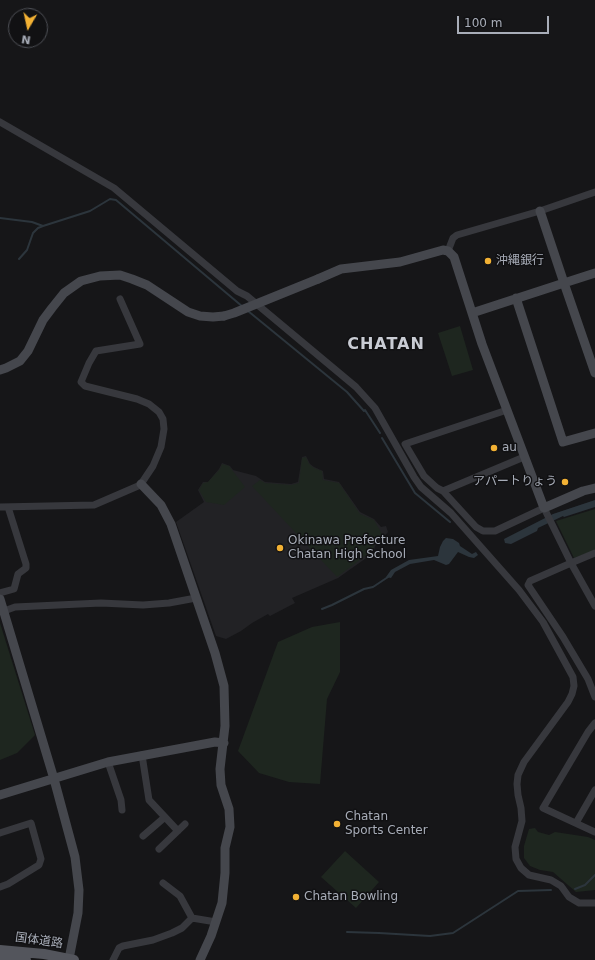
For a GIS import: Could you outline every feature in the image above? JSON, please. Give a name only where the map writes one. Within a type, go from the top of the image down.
[{"type":"main road","name":"国体道路","points":[[0,950],[44,954],[71,959]]},
{"type":"main road","name":"国体道路","points":[[0,957],[26,960]]},
{"type":"street","points":[[0,122],[114,188],[237,291],[247,296],[356,388],[375,408],[421,487],[451,513],[519,590],[546,628],[573,677],[574,686],[568,702],[524,762],[518,775],[517,784],[522,821],[515,847],[516,859],[521,868],[529,876],[551,880],[561,886],[569,897],[579,903],[595,904]]},
{"type":"street","points":[[448,251],[453,238],[457,235],[540,211],[595,192]]},
{"type":"street","points":[[540,211],[595,373]]},
{"type":"street","points":[[0,370],[20,361],[28,351],[43,320],[52,308],[64,293],[81,281],[100,276],[120,275],[147,285],[188,312],[200,316],[213,317],[234,313],[341,269],[400,262],[443,250],[448,251],[454,257],[472,313],[545,511],[551,525],[595,606]]},
{"type":"street","points":[[472,313],[595,273]]},
{"type":"street","points":[[516,298],[563,442],[595,433]]},
{"type":"street","points":[[0,507],[94,505],[141,484],[158,457],[164,429],[163,419],[159,412],[149,404],[137,399],[85,386],[81,382],[96,351],[140,344],[120,299]]},
{"type":"street","points":[[507,410],[406,444],[424,476],[437,488],[443,491],[476,527],[483,530],[495,531],[545,511],[595,488]]},
{"type":"street","points":[[443,491],[524,456]]},
{"type":"street","points":[[141,484],[157,500],[165,512],[215,653],[223,680],[226,711],[224,743],[220,760],[220,777],[221,785],[229,809],[230,827],[225,848],[225,873],[222,903],[206,948],[200,960]]},
{"type":"street","points":[[0,593],[14,589],[18,574],[26,568],[8,506]]},
{"type":"street","points":[[595,553],[530,581],[528,585],[563,637],[588,680],[595,697]]},
{"type":"street","points":[[4,611],[15,607],[101,604],[143,605],[169,603],[196,598]]},
{"type":"street","points":[[0,599],[54,778],[75,857],[79,890],[77,922],[71,959]]},
{"type":"street","points":[[595,723],[588,732],[543,808],[595,832]]},
{"type":"street","points":[[0,795],[108,762],[215,742],[224,743]]},
{"type":"street","points":[[142,755],[150,800],[178,831]]},
{"type":"street","points":[[108,762],[121,800],[122,810]]},
{"type":"street","points":[[576,822],[594,793]]},
{"type":"street","points":[[143,836],[165,817]]},
{"type":"street","points":[[0,833],[31,823],[41,859],[39,864],[8,884],[0,887]]},
{"type":"street","points":[[159,849],[185,824]]},
{"type":"street","points":[[163,883],[180,896],[192,918]]},
{"type":"street","points":[[192,918],[216,922]]},
{"type":"street","points":[[113,960],[119,948],[172,934],[182,928],[192,918]]},
{"type":"shaded area","points":[[460,326],[473,370],[452,376],[438,333]]},
{"type":"shaded area","name":"Okinawa Prefecture Chatan High School","points":[[306,456],[310,464],[323,471],[324,479],[339,482],[360,512],[374,519],[381,527],[386,526],[388,532],[375,546],[374,550],[369,556],[338,578],[292,598],[295,603],[270,616],[268,614],[226,639],[216,636],[176,522],[204,502],[198,490],[203,482],[208,482],[222,463],[230,466],[233,470],[256,476],[265,482],[291,484],[298,482],[302,457]]},
{"type":"shaded area","points":[[306,457],[309,464],[322,471],[323,480],[339,483],[360,514],[374,520],[382,534],[374,545],[373,550],[337,577],[252,486],[260,480],[265,483],[291,485],[299,483],[302,458]]},
{"type":"shaded area","points":[[222,464],[229,466],[245,487],[224,505],[206,502],[199,490],[203,483],[208,482],[220,469]]},
{"type":"shaded area","points":[[595,500],[595,507],[564,517],[563,516],[538,528],[537,531],[511,544],[505,543],[504,539],[553,514]]},
{"type":"shaded area","points":[[595,509],[595,550],[574,558],[556,521]]},
{"type":"shaded area","points":[[446,538],[453,539],[472,554],[476,552],[478,555],[474,558],[458,552],[449,564],[446,565],[434,560],[410,564],[395,572],[391,578],[386,577],[391,570],[409,560],[438,556],[440,547]]},
{"type":"shaded area","points":[[340,622],[340,672],[327,699],[320,784],[289,782],[259,773],[238,751],[278,642],[312,627]]},
{"type":"shaded area","points":[[0,623],[35,735],[17,753],[0,760]]},
{"type":"shaded area","points":[[535,828],[538,832],[549,835],[555,832],[588,837],[595,840],[595,890],[576,892],[553,872],[540,870],[530,866],[524,858],[524,846],[529,829]]},
{"type":"shaded area","points":[[345,851],[379,882],[356,908],[321,877]]},
{"type":"waterway","points":[[0,218],[32,222],[43,226],[90,211],[110,199],[116,200],[243,307]]},
{"type":"waterway","points":[[19,259],[27,250],[33,233],[38,228],[43,226]]},
{"type":"waterway","points":[[248,311],[347,392],[364,411],[365,410],[380,433]]},
{"type":"waterway","points":[[382,438],[415,493],[450,522]]},
{"type":"waterway","points":[[322,609],[364,589],[373,587],[388,577]]},
{"type":"waterway","points":[[575,889],[585,885],[595,875]]},
{"type":"waterway","points":[[347,932],[430,936],[453,933],[518,891],[551,890]]},
{"type":"place","name":"沖縄銀行","points":[[488,261]]},
{"type":"place","name":"au","points":[[494,448]]},
{"type":"place","name":"アパートりょう","points":[[565,482]]},
{"type":"place","name":"Okinawa Prefecture Chatan High School","points":[[280,548]]},
{"type":"place","name":"Chatan Sports Center","points":[[337,824]]},
{"type":"place","name":"Chatan Bowling","points":[[296,897]]},
{"type":"district","name":"CHATAN","points":[[386,345]]}]
